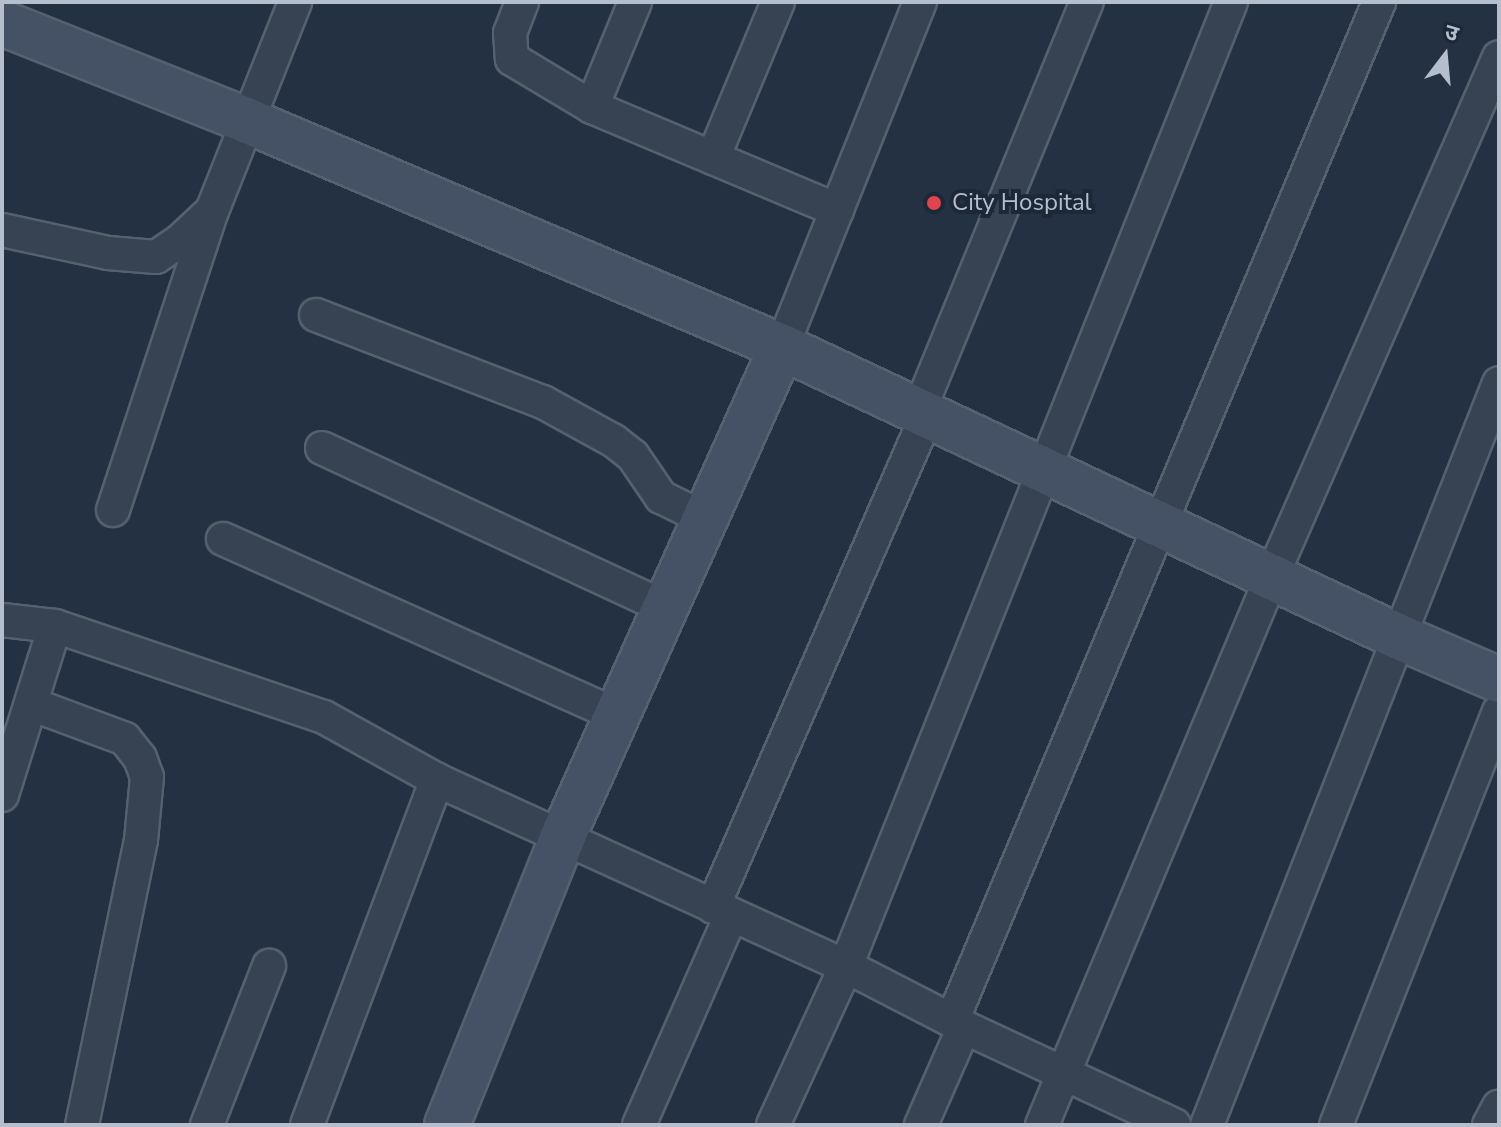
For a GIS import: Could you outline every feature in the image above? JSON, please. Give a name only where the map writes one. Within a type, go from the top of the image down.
[{"type":"main road","points":[[2,23],[248,121],[782,347],[1397,636],[1499,680]]},
{"type":"main road","points":[[447,1125],[563,836],[782,347]]},
{"type":"street","points":[[113,510],[212,211],[295,2]]},
{"type":"street","points":[[522,2],[510,33],[512,59],[592,107],[837,210]]},
{"type":"street","points":[[592,107],[635,2]]},
{"type":"street","points":[[713,158],[778,2]]},
{"type":"street","points":[[782,347],[920,2]]},
{"type":"street","points":[[639,1125],[1087,2]]},
{"type":"street","points":[[773,1125],[846,966],[1231,2]]},
{"type":"street","points":[[921,1125],[958,1024],[1379,2]]},
{"type":"street","points":[[1042,1125],[1272,576],[1499,57]]},
{"type":"street","points":[[2,230],[108,253],[156,257],[212,211]]},
{"type":"street","points":[[316,315],[543,402],[614,441],[633,456],[661,497],[706,519]]},
{"type":"street","points":[[1207,1125],[1499,383]]},
{"type":"street","points":[[322,448],[665,607]]},
{"type":"street","points":[[223,539],[617,715]]},
{"type":"street","points":[[2,620],[55,626],[324,717],[437,780],[846,966],[1063,1075],[1174,1125]]},
{"type":"street","points":[[2,795],[55,626]]},
{"type":"street","points":[[31,704],[125,739],[140,758],[147,777],[141,840],[82,1125]]},
{"type":"street","points":[[1336,1125],[1499,712]]},
{"type":"street","points":[[307,1125],[437,780]]},
{"type":"street","points":[[207,1125],[269,966]]},
{"type":"street","points":[[1489,1125],[1499,1106]]},
{"type":"place","name":"City Hospital","points":[[934,203]]}]
